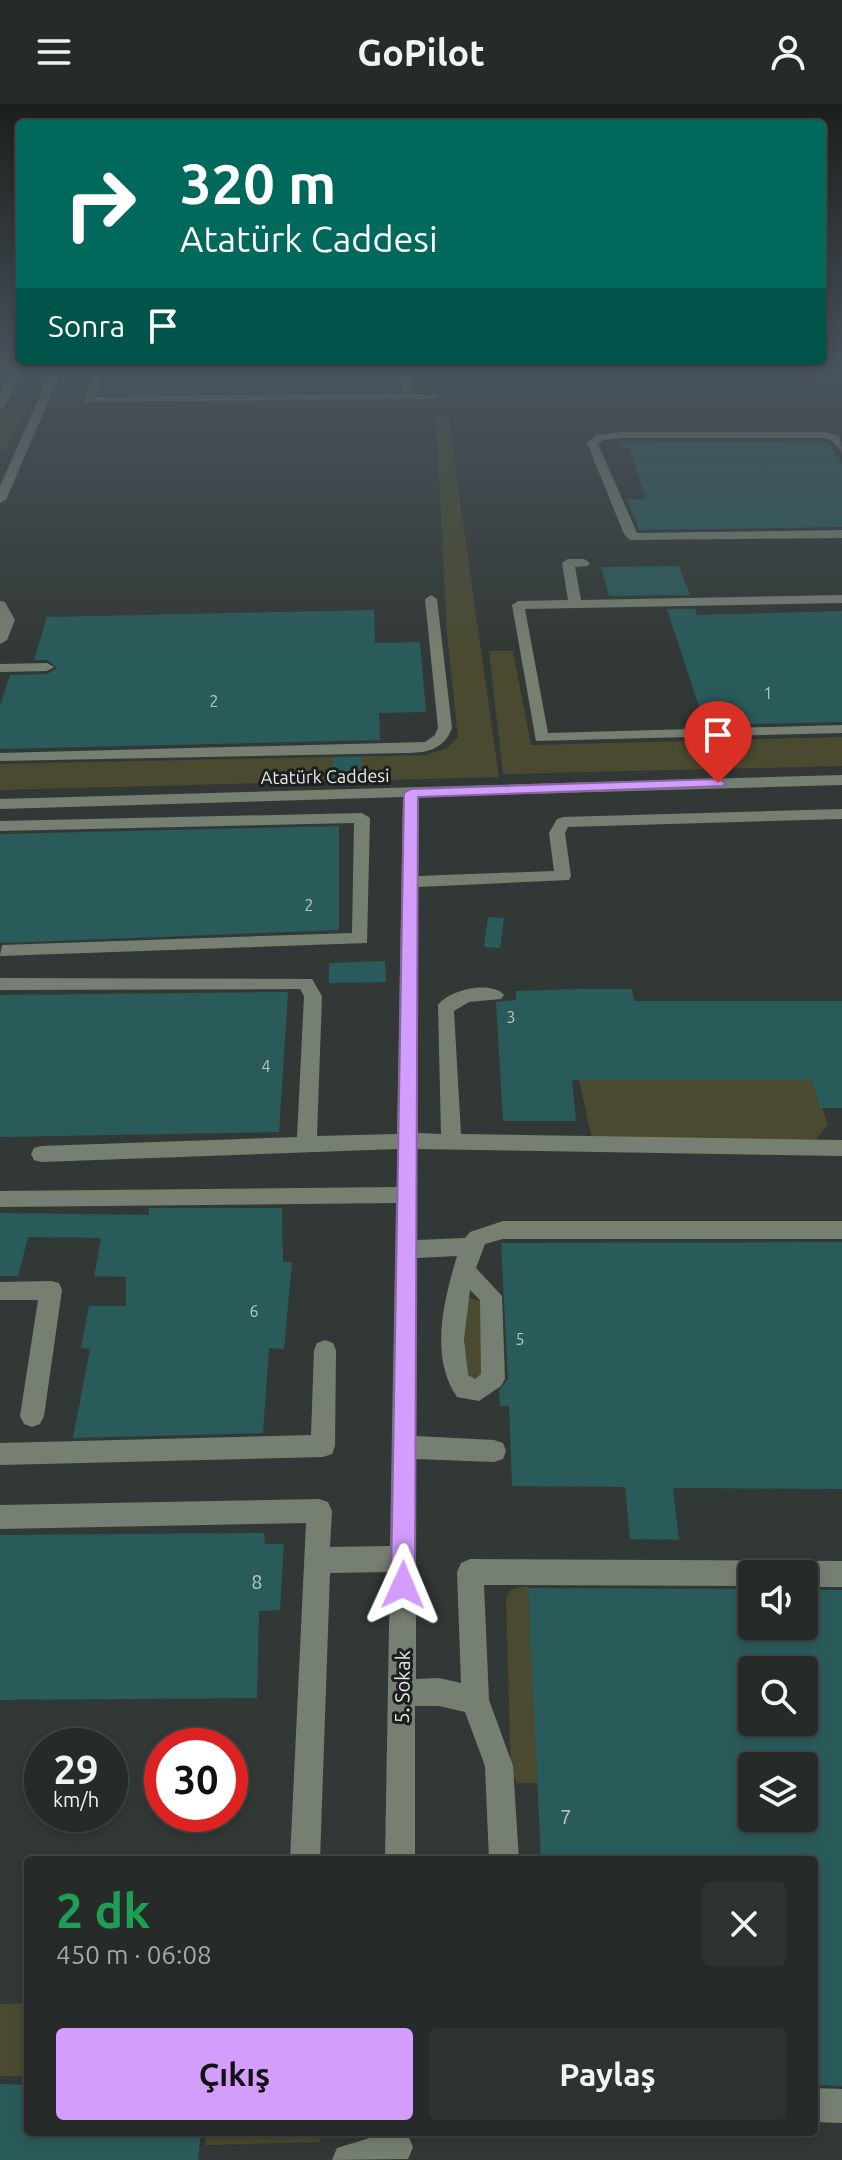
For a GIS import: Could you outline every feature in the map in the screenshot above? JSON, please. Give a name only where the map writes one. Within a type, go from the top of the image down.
[{"type":"street","points":[[0,499],[14,465]]},
{"type":"street","points":[[601,465],[634,537],[842,534]]},
{"type":"street","points":[[575,604],[568,563],[584,563]]},
{"type":"street","points":[[0,757],[388,749],[436,744],[443,738],[445,728],[431,599]]},
{"type":"street","points":[[842,599],[518,605],[541,738],[842,729]]},
{"type":"street","points":[[0,605],[8,620],[0,640]]},
{"type":"street","points":[[0,668],[47,667]]},
{"type":"street","name":"Atatürk Caddesi","points":[[0,804],[842,780]]},
{"type":"street","name":"5. Sokak","points":[[400,1856],[411,793]]},
{"type":"street","points":[[411,882],[563,876],[557,833],[563,822],[842,814]]},
{"type":"street","points":[[0,826],[362,818],[361,939],[2,951]]},
{"type":"street","points":[[0,984],[306,983],[313,996],[307,1145]]},
{"type":"street","points":[[451,1141],[445,1023],[447,1005],[466,996],[495,995]]},
{"type":"street","points":[[410,1024],[445,1023]]},
{"type":"street","points":[[41,1154],[408,1141],[842,1148]]},
{"type":"street","points":[[0,1199],[408,1195]]},
{"type":"street","points":[[463,1270],[471,1247],[478,1238],[503,1230],[842,1230]]},
{"type":"street","points":[[407,1249],[471,1247]]},
{"type":"street","points":[[0,1291],[51,1290],[32,1416]]},
{"type":"street","points":[[0,1454],[323,1446],[325,1350]]},
{"type":"street","points":[[405,1447],[494,1451]]},
{"type":"street","points":[[0,1517],[319,1511],[305,1856]]},
{"type":"street","points":[[317,1560],[404,1559]]},
{"type":"street","points":[[504,1856],[499,1766],[475,1700],[470,1572],[842,1574]]},
{"type":"street","points":[[402,1693],[439,1692],[475,1700]]},
{"type":"street","points":[[818,2105],[842,2106]]},
{"type":"street","points":[[349,2160],[396,2146]]},
{"type":"path","points":[[361,771],[365,770],[365,779]]},
{"type":"path","points":[[329,780],[328,771],[333,771]]},
{"type":"green space","points":[[438,465],[455,465],[499,777],[0,790],[0,764],[426,755],[447,748],[458,737],[447,635]]},
{"type":"green space","points":[[489,651],[513,651],[531,745],[842,737],[842,766],[503,774]]},
{"type":"green space","points":[[579,1080],[812,1080],[828,1125],[816,1139],[592,1139]]},
{"type":"green space","points":[[467,1297],[481,1301],[488,1371],[473,1383],[465,1376],[462,1355]]},
{"type":"green space","points":[[529,1586],[539,1783],[518,1783],[511,1774],[506,1597],[512,1589]]},
{"type":"green space","points":[[24,2003],[24,2076],[0,2076],[0,2004]]},
{"type":"green space","points":[[206,2136],[319,2136],[320,2142],[205,2145]]},
{"type":"building","points":[[635,465],[842,465],[842,527],[639,530],[627,499],[646,499]]},
{"type":"building","points":[[679,566],[690,595],[609,596],[601,567]]},
{"type":"building","points":[[667,609],[695,609],[697,615],[842,611],[842,722],[705,725]]},
{"type":"building","points":[[374,610],[375,643],[420,642],[426,712],[379,713],[380,740],[0,749],[0,706],[10,675],[47,674],[57,668],[48,660],[34,660],[47,617]]},
{"type":"building","points":[[333,757],[361,757],[361,777],[332,778]]},
{"type":"building","points":[[339,826],[339,930],[0,943],[0,834]]},
{"type":"building","points":[[488,917],[504,918],[500,948],[484,947]]},
{"type":"building","points":[[385,961],[386,982],[329,983],[329,963]]},
{"type":"building","points":[[632,989],[634,1001],[842,1001],[842,1108],[820,1108],[812,1080],[572,1080],[576,1121],[503,1121],[496,1002],[516,1000],[516,991]]},
{"type":"building","points":[[288,992],[279,1132],[0,1137],[0,995]]},
{"type":"building","points":[[149,1208],[282,1208],[283,1262],[292,1262],[284,1349],[269,1348],[263,1433],[73,1438],[90,1349],[81,1348],[89,1306],[126,1306],[126,1277],[94,1276],[101,1238],[28,1237],[18,1276],[0,1276],[0,1213],[149,1215]]},
{"type":"building","points":[[842,1242],[842,1489],[673,1488],[679,1540],[630,1539],[625,1487],[512,1486],[509,1406],[500,1406],[499,1391],[508,1379],[501,1243]]},
{"type":"building","points":[[264,1533],[265,1544],[284,1544],[280,1610],[259,1611],[257,1698],[0,1700],[0,1535]]},
{"type":"building","points":[[528,1588],[738,1589],[738,1640],[818,1640],[818,1590],[842,1590],[842,2086],[818,2085],[818,1856],[541,1856]]},
{"type":"building","points":[[0,2084],[24,2085],[24,2136],[201,2136],[198,2160],[0,2160]]},
{"type":"route","points":[[403,1585],[411,793],[718,783]]}]
